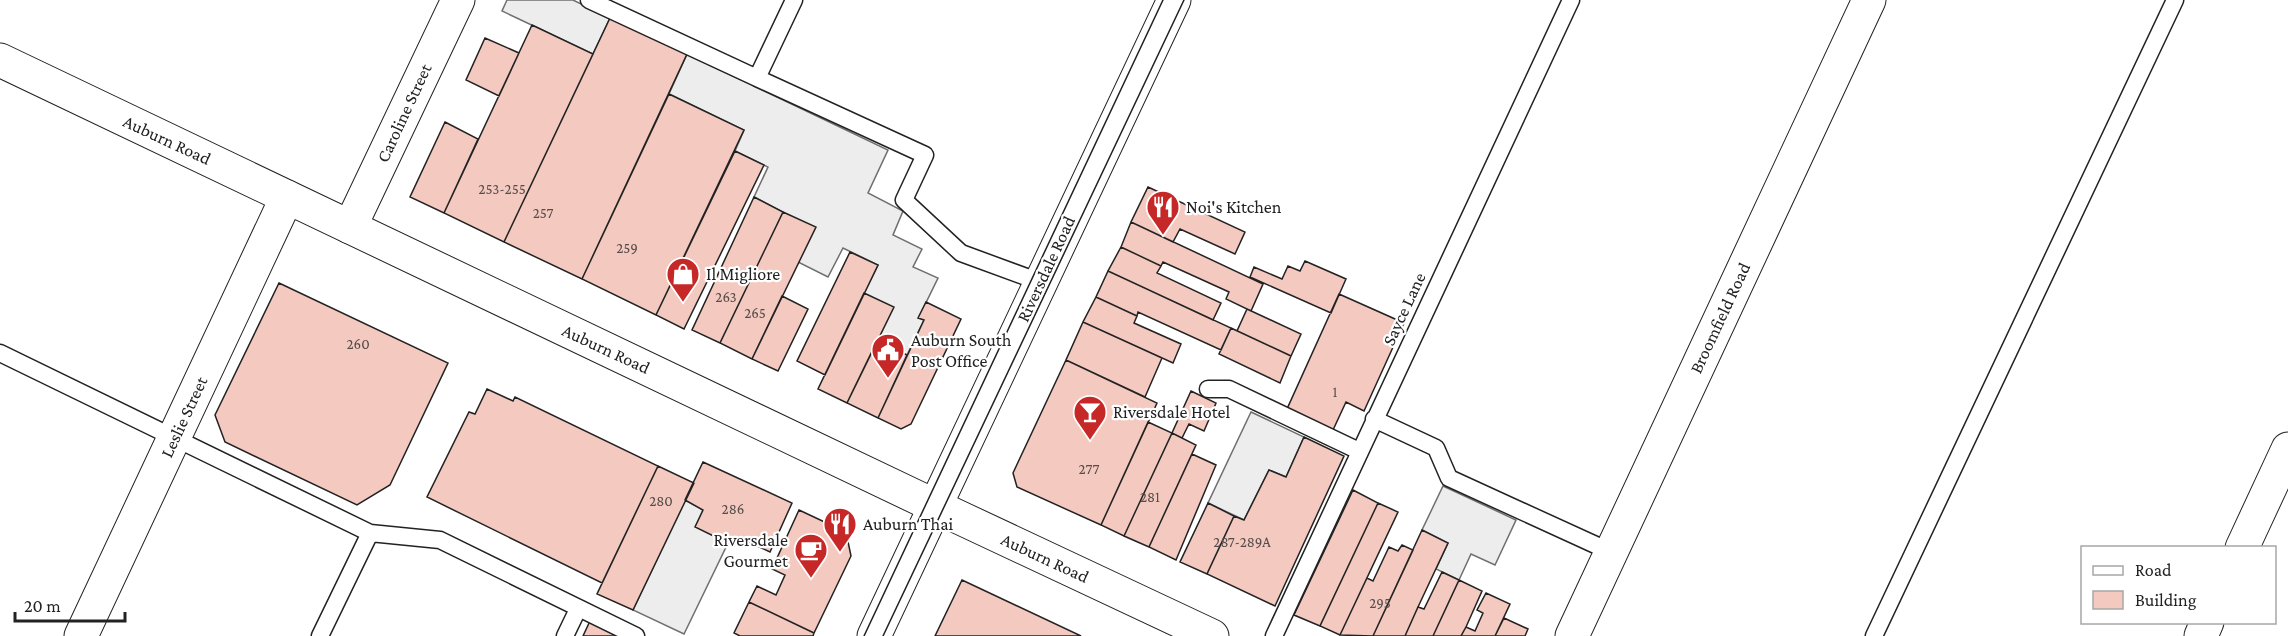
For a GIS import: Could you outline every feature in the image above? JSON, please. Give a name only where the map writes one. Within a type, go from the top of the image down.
[{"type":"main road","name":"Caroline Street","points":[[350,227],[458,0]]},
{"type":"main road","name":"Riversdale Road","points":[[874,636],[1174,0]]},
{"type":"main road","name":"Broomfield Road","points":[[1572,636],[1869,0]]},
{"type":"main road","name":"Auburn Road","points":[[0,60],[1212,636]]},
{"type":"main road","name":"Leslie Street","points":[[81,636],[287,197]]},
{"type":"main road","points":[[2243,546],[2288,449]]},
{"type":"lane","points":[[589,0],[926,155],[904,200],[961,253],[1040,282]]},
{"type":"lane","points":[[757,78],[794,0]]},
{"type":"lane","name":"Sayce Lane","points":[[1274,636],[1571,0]]},
{"type":"lane","points":[[1874,636],[2175,0]]},
{"type":"lane","points":[[0,353],[370,533],[440,540],[636,636]]},
{"type":"lane","points":[[1208,388],[1229,389],[1359,451]]},
{"type":"lane","points":[[1374,419],[1436,448],[1449,478],[1611,552]]},
{"type":"lane","points":[[320,636],[370,533]]},
{"type":"lane","points":[[565,636],[578,609]]},
{"type":"shaded area","points":[[507,0],[573,0],[610,18],[593,54],[502,11]]},
{"type":"shaded area","points":[[687,54],[888,150],[868,193],[903,211],[893,235],[922,249],[913,267],[938,278],[919,317],[924,320],[907,355],[877,341],[864,293],[878,265],[843,248],[828,277],[798,262],[783,212],[754,197],[768,167],[735,151],[744,130],[669,94]]},
{"type":"shaded area","points":[[1251,412],[1304,437],[1286,477],[1269,470],[1244,520],[1208,503]]},
{"type":"shaded area","points":[[1443,486],[1516,520],[1495,565],[1471,554],[1459,580],[1436,569],[1448,543],[1422,530]]},
{"type":"shaded area","points":[[685,500],[703,510],[696,527],[728,543],[684,634],[633,610]]},
{"type":"building","points":[[610,18],[687,54],[582,279],[504,242]]},
{"type":"building","points":[[532,25],[593,54],[504,242],[444,213]]},
{"type":"building","points":[[485,38],[519,53],[499,96],[466,80]]},
{"type":"building","points":[[669,94],[744,130],[656,315],[582,279]]},
{"type":"building","points":[[445,122],[478,139],[444,213],[410,197]]},
{"type":"building","points":[[735,151],[764,165],[684,329],[656,315]]},
{"type":"building","points":[[1148,187],[1245,232],[1235,254],[1180,229],[1173,242],[1131,222]]},
{"type":"building","points":[[754,197],[783,212],[720,343],[692,330]]},
{"type":"building","points":[[783,212],[816,227],[752,359],[720,343]]},
{"type":"building","points":[[1131,222],[1263,284],[1251,311],[1226,299],[1229,292],[1163,262],[1161,266],[1121,247]]},
{"type":"building","points":[[1121,247],[1161,266],[1157,273],[1221,303],[1213,320],[1108,271]]},
{"type":"building","points":[[850,252],[878,265],[825,375],[797,361]]},
{"type":"building","points":[[1305,261],[1346,279],[1331,313],[1250,277],[1254,267],[1282,279],[1288,266],[1300,271]]},
{"type":"building","points":[[1108,271],[1231,328],[1221,350],[1138,312],[1137,316],[1096,297]]},
{"type":"building","points":[[279,283],[448,363],[390,485],[357,505],[225,442],[215,415]]},
{"type":"building","points":[[864,293],[894,307],[847,403],[818,389]]},
{"type":"building","points":[[1339,294],[1404,323],[1364,411],[1346,402],[1333,430],[1287,409]]},
{"type":"building","points":[[782,296],[808,309],[778,371],[752,359]]},
{"type":"building","points":[[1096,297],[1137,316],[1134,323],[1181,344],[1173,363],[1083,322]]},
{"type":"building","points":[[926,302],[961,319],[911,424],[901,429],[878,418],[924,320],[918,318]]},
{"type":"building","points":[[1247,309],[1301,334],[1291,356],[1237,331]]},
{"type":"building","points":[[1083,322],[1162,358],[1145,397],[1066,360]]},
{"type":"building","points":[[1231,328],[1291,356],[1280,383],[1219,354]]},
{"type":"building","points":[[877,341],[907,355],[878,418],[847,403]]},
{"type":"building","points":[[1066,360],[1157,403],[1101,525],[1017,487],[1013,473]]},
{"type":"building","points":[[487,389],[513,401],[515,397],[658,466],[602,583],[427,497],[469,412],[475,414]]},
{"type":"building","points":[[1191,391],[1216,403],[1204,431],[1189,424],[1182,438],[1172,433]]},
{"type":"building","points":[[1148,422],[1172,433],[1124,536],[1101,525]]},
{"type":"building","points":[[1172,433],[1196,445],[1149,547],[1124,536]]},
{"type":"building","points":[[1304,437],[1344,456],[1275,606],[1207,574],[1234,516],[1244,520],[1269,470],[1286,477]]},
{"type":"building","points":[[1192,454],[1216,465],[1176,560],[1149,547]]},
{"type":"building","points":[[703,462],[792,503],[770,552],[738,537],[734,546],[695,527],[703,510],[685,500]]},
{"type":"building","points":[[658,466],[694,483],[633,610],[597,594]]},
{"type":"building","points":[[1353,490],[1378,503],[1320,626],[1294,615]]},
{"type":"building","points":[[1208,503],[1234,516],[1207,574],[1180,562]]},
{"type":"building","points":[[1378,503],[1398,512],[1340,635],[1320,626]]},
{"type":"building","points":[[799,510],[846,532],[851,556],[814,633],[749,602],[757,586],[776,595],[785,575],[772,569]]},
{"type":"building","points":[[1422,530],[1448,543],[1405,636],[1373,636]]},
{"type":"building","points":[[1402,545],[1413,550],[1373,636],[1340,635],[1367,578],[1373,581],[1389,547],[1398,551]]},
{"type":"building","points":[[1442,572],[1459,580],[1433,636],[1405,636],[1418,607],[1424,609]]},
{"type":"building","points":[[962,580],[1081,636],[935,636]]},
{"type":"building","points":[[1459,580],[1482,591],[1466,627],[1461,636],[1433,636]]},
{"type":"building","points":[[1486,593],[1510,604],[1495,636],[1461,636],[1466,627],[1475,631],[1483,613],[1477,610]]},
{"type":"building","points":[[749,602],[814,633],[813,636],[740,636],[734,633]]},
{"type":"building","points":[[1504,618],[1528,629],[1525,636],[1495,636]]},
{"type":"building","points":[[590,621],[621,636],[583,636]]},
{"type":"tram line","points":[[864,636],[1163,0]]},
{"type":"tram line","points":[[883,636],[1184,0]]},
{"type":"place","name":"Noi's Kitchen","points":[[1163,236]]},
{"type":"place","name":"Il Migliore","points":[[683,303]]},
{"type":"place","name":"Auburn South Post Office","points":[[888,379]]},
{"type":"place","name":"Riversdale Hotel","points":[[1090,441]]},
{"type":"place","name":"Auburn Thai","points":[[840,553]]},
{"type":"place","name":"Riversdale Gourmet","points":[[811,579]]}]
